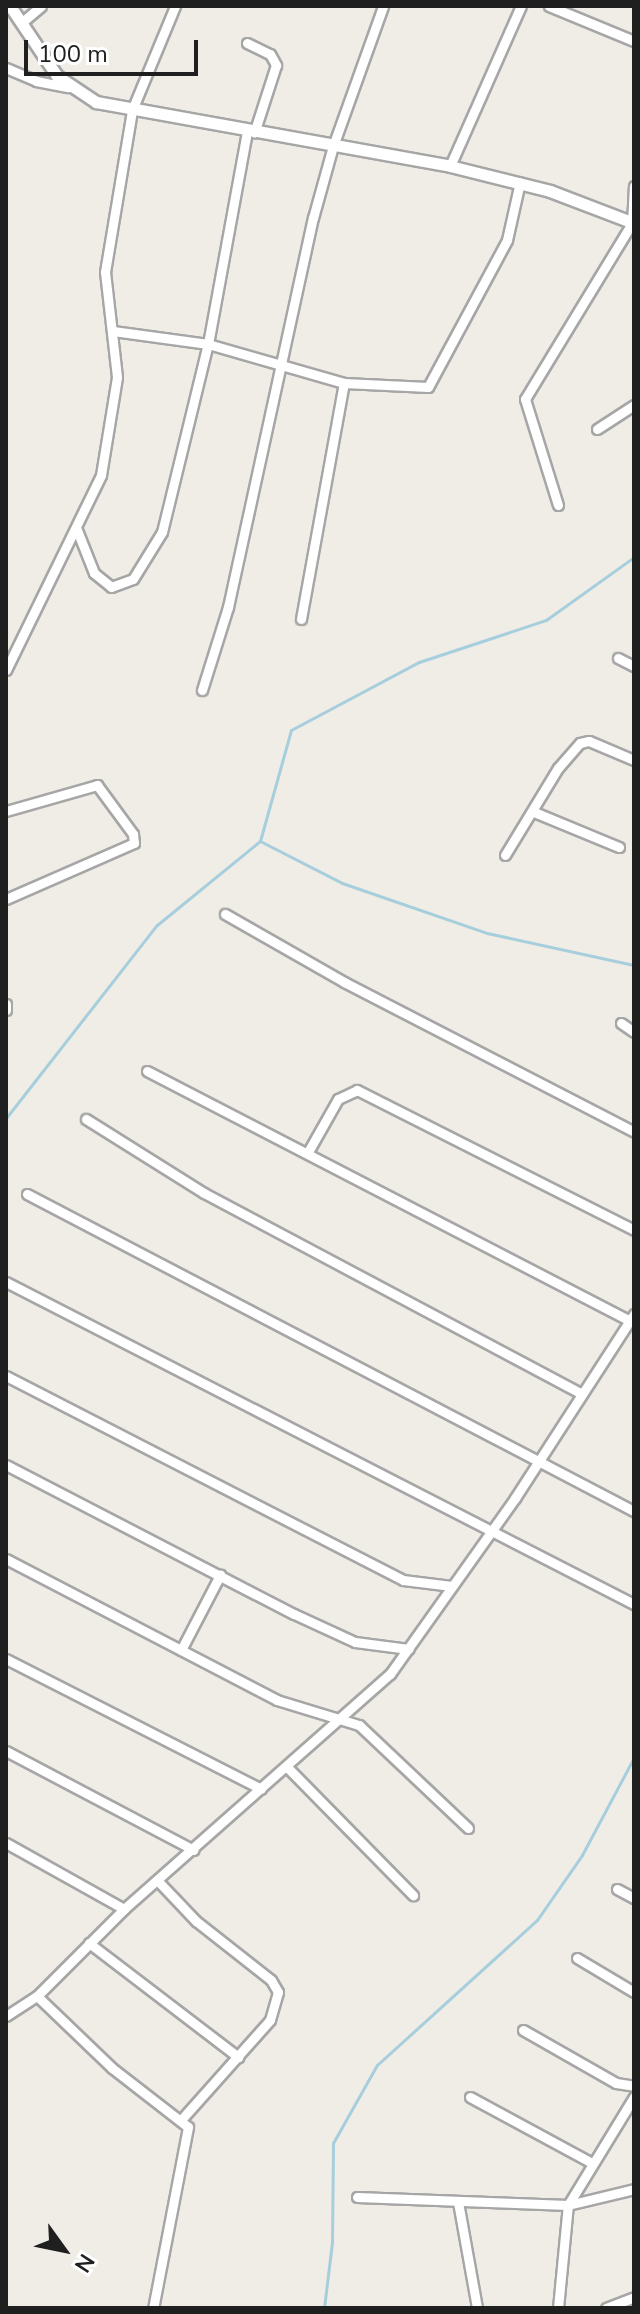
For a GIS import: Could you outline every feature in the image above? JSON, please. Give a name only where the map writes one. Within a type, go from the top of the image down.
[{"type":"street","points":[[10,6],[68,87]]},
{"type":"street","points":[[21,23],[41,6]]},
{"type":"street","points":[[6,670],[77,530],[101,475],[117,377],[113,331],[105,304],[105,272],[132,110],[175,6]]},
{"type":"street","points":[[202,690],[228,607],[280,363],[333,146],[383,6]]},
{"type":"street","points":[[450,166],[521,6]]},
{"type":"street","points":[[549,6],[634,41]]},
{"type":"street","points":[[77,530],[94,573],[111,587],[124,586],[146,561],[171,506],[208,344],[250,132],[276,65],[270,54],[247,43]]},
{"type":"street","points":[[6,68],[36,81],[68,87],[96,102],[132,110],[450,166],[520,182],[633,223]]},
{"type":"street","points":[[113,331],[208,344],[344,383],[428,387],[507,240],[520,182]]},
{"type":"street","points":[[558,505],[525,399],[633,223],[634,186]]},
{"type":"street","points":[[301,619],[344,383]]},
{"type":"street","points":[[597,429],[634,405]]},
{"type":"street","points":[[618,658],[634,666]]},
{"type":"street","points":[[505,855],[558,768],[580,743],[589,741],[634,760]]},
{"type":"street","points":[[6,811],[97,785],[133,834],[134,843],[6,899]]},
{"type":"street","points":[[534,812],[619,847]]},
{"type":"street","points":[[225,914],[358,990],[634,1132]]},
{"type":"street","points":[[6,1004],[6,1010]]},
{"type":"street","points":[[621,1023],[634,1032]]},
{"type":"street","points":[[6,2016],[37,1996],[124,1909],[364,1702],[409,1649],[633,1320],[147,1071]]},
{"type":"street","points":[[308,1152],[338,1099],[357,1090],[634,1230]]},
{"type":"street","points":[[86,1119],[204,1193],[582,1394]]},
{"type":"street","points":[[27,1194],[634,1511]]},
{"type":"street","points":[[6,1282],[634,1604]]},
{"type":"street","points":[[6,1376],[403,1580],[452,1586]]},
{"type":"street","points":[[6,1465],[355,1642],[409,1649]]},
{"type":"street","points":[[6,1559],[277,1700],[343,1717],[359,1725],[468,1828]]},
{"type":"street","points":[[181,1650],[220,1575]]},
{"type":"street","points":[[6,1659],[261,1789]]},
{"type":"street","points":[[6,1751],[194,1850]]},
{"type":"street","points":[[287,1767],[413,1895]]},
{"type":"street","points":[[6,1843],[124,1909]]},
{"type":"street","points":[[157,1880],[196,1921],[271,1980],[278,1992],[270,2020],[181,2120]]},
{"type":"street","points":[[617,1889],[634,1898]]},
{"type":"street","points":[[89,1943],[238,2057]]},
{"type":"street","points":[[577,1958],[634,1992]]},
{"type":"street","points":[[37,1996],[112,2068],[181,2120],[187,2134],[153,2308]]},
{"type":"street","points":[[523,2030],[616,2083],[634,2086]]},
{"type":"street","points":[[470,2097],[592,2163]]},
{"type":"street","points":[[558,2308],[568,2205],[634,2097]]},
{"type":"street","points":[[357,2197],[568,2205],[634,2189]]},
{"type":"street","points":[[458,2202],[477,2308]]},
{"type":"street","points":[[606,2308],[634,2297]]},
{"type":"waterway","points":[[6,1118],[157,925],[260,841],[291,730],[419,662],[546,620],[634,557]]},
{"type":"waterway","points":[[260,841],[342,883],[487,933],[634,965]]},
{"type":"waterway","points":[[633,1709],[634,1723]]},
{"type":"waterway","points":[[324,2308],[332,2242],[333,2143],[377,2065],[537,1920],[582,1855],[634,1757]]}]
